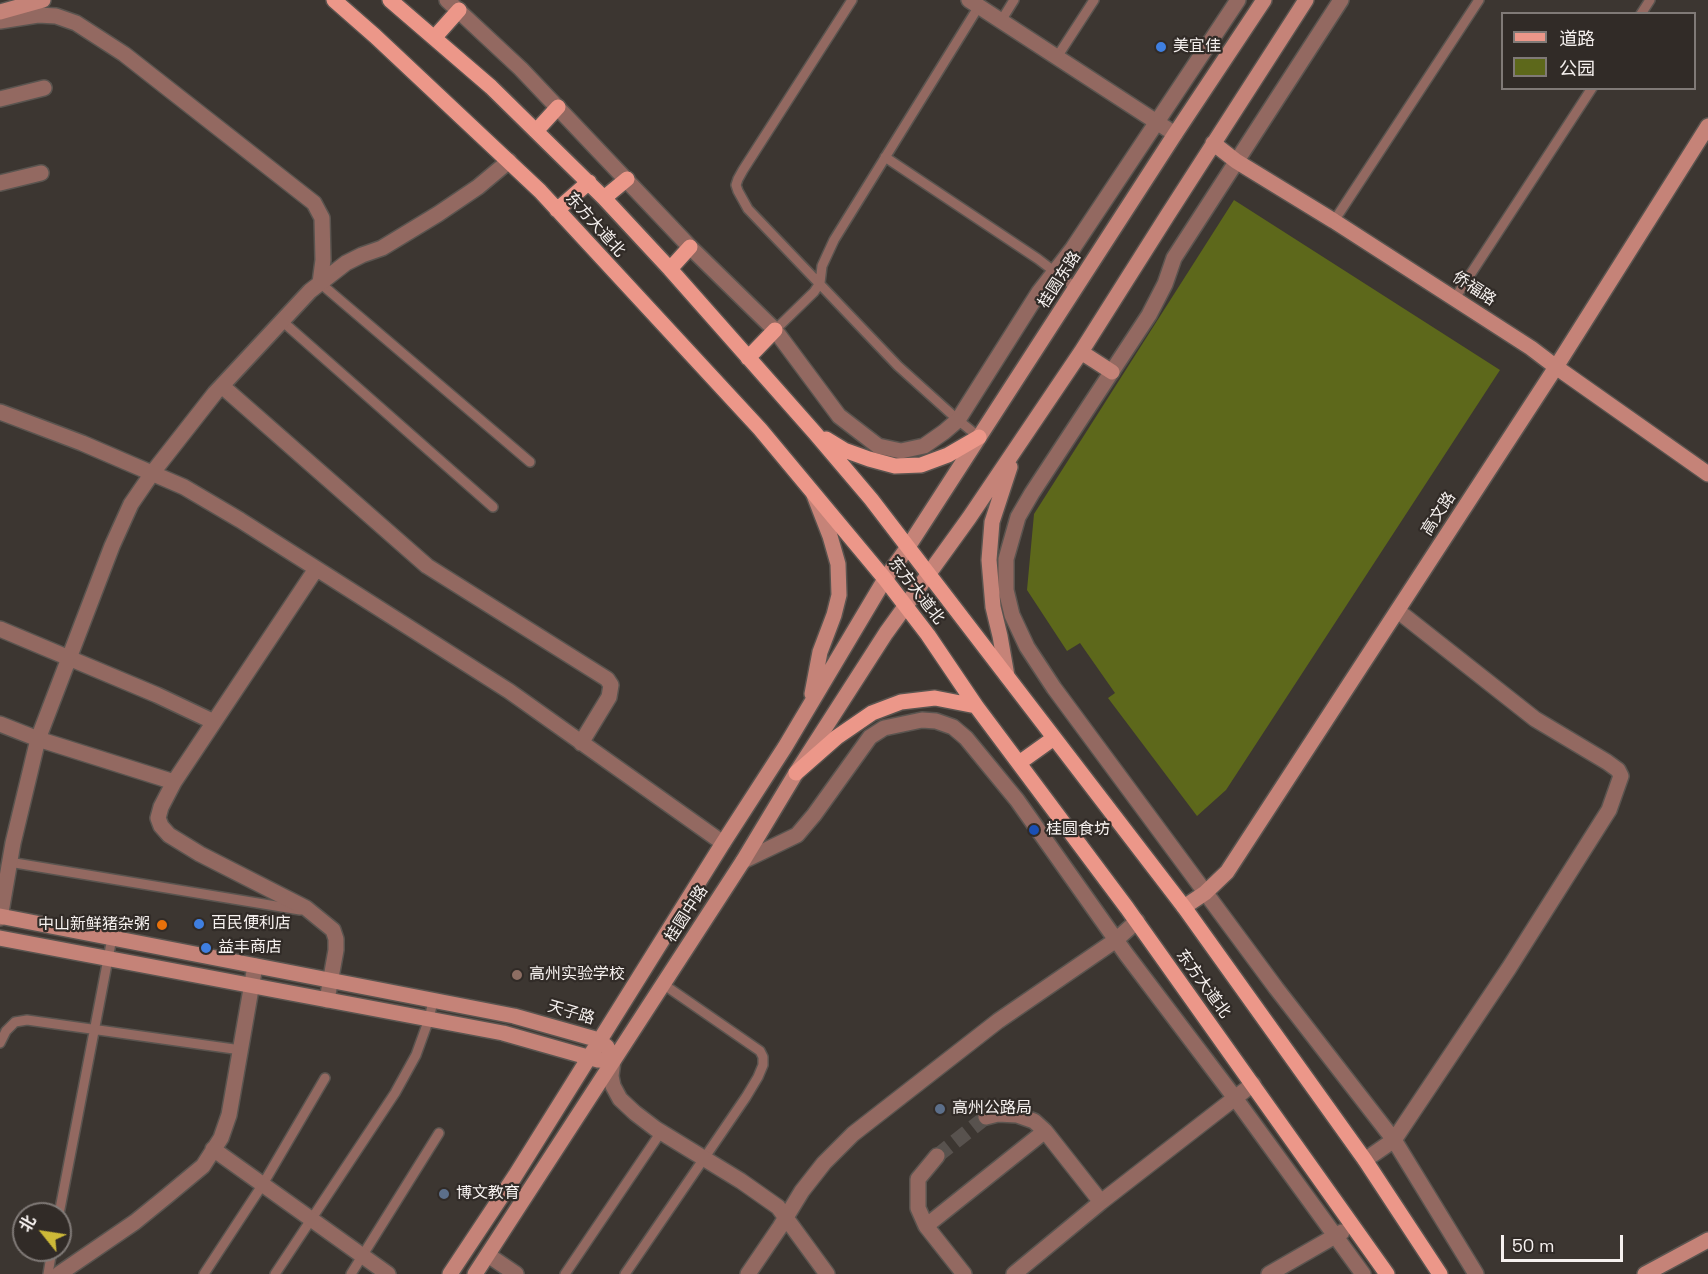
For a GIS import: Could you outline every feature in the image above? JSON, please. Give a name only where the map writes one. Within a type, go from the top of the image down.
[{"type":"main road","points":[[0,12],[43,0]]},
{"type":"main road","name":"东方大道北","points":[[334,0],[509,161],[557,210],[760,429],[885,579],[928,635],[976,706],[1137,921],[1388,1274]]},
{"type":"main road","name":"东方大道北","points":[[390,0],[491,87],[604,198],[670,269],[871,499],[1184,907],[1365,1160],[1440,1274]]},
{"type":"main road","name":"桂圆东路","points":[[885,579],[1264,0]]},
{"type":"main road","points":[[928,573],[969,518],[1081,352],[1306,0]]},
{"type":"main road","points":[[434,38],[459,10]]},
{"type":"main road","points":[[537,130],[558,107]]},
{"type":"main road","name":"高文路","points":[[1184,907],[1205,893],[1227,872],[1556,368],[1708,126]]},
{"type":"main road","name":"侨福路","points":[[1213,143],[1236,160],[1531,348],[1708,474]]},
{"type":"main road","points":[[604,198],[627,179]]},
{"type":"main road","points":[[557,210],[589,183]]},
{"type":"main road","points":[[670,269],[690,247]]},
{"type":"main road","points":[[748,358],[776,330]]},
{"type":"main road","points":[[1081,352],[1112,372]]},
{"type":"main road","points":[[815,433],[844,450],[895,466],[921,465],[948,455],[979,437]]},
{"type":"main road","points":[[1007,676],[993,607],[989,560],[992,522],[1018,446]]},
{"type":"main road","points":[[810,705],[820,652],[839,595],[838,564],[813,492]]},
{"type":"main road","name":"桂圆中路","points":[[475,1274],[742,861],[796,773],[928,573]]},
{"type":"main road","name":"桂圆中路","points":[[450,1274],[515,1176],[785,747],[885,579]]},
{"type":"main road","points":[[796,773],[837,737],[872,713],[901,702],[935,698],[976,706]]},
{"type":"main road","points":[[1019,763],[1054,738]]},
{"type":"main road","name":"天子路","points":[[0,917],[514,1017],[599,1040],[607,1047],[613,1061]]},
{"type":"main road","points":[[0,938],[503,1033],[604,1061],[613,1061]]},
{"type":"main road","points":[[1645,1274],[1708,1240]]},
{"type":"street","points":[[447,0],[521,69],[690,247],[776,330],[839,416],[878,446],[901,451],[924,446],[958,420],[1001,350],[1054,271],[1073,248],[1238,0]]},
{"type":"street","points":[[1341,0],[1174,258],[1165,284],[1149,315],[1018,517],[1006,559],[1006,590],[1012,615],[1053,688],[1276,988],[1394,1140],[1476,1274]]},
{"type":"street","points":[[974,3],[1175,134]]},
{"type":"street","points":[[0,21],[38,15],[56,16],[76,23],[124,54],[314,203],[322,218],[323,260],[320,283]]},
{"type":"street","points":[[0,99],[44,88]]},
{"type":"street","points":[[0,917],[13,843],[39,739],[131,504],[153,472],[222,386],[310,291],[346,263],[382,248],[438,214],[478,187],[509,161]]},
{"type":"street","points":[[0,183],[41,173]]},
{"type":"street","points":[[222,386],[427,566],[607,678],[611,685],[609,697],[582,743]]},
{"type":"street","points":[[0,412],[153,472],[184,487],[248,525],[508,691],[723,843]]},
{"type":"street","points":[[316,569],[174,783],[161,807],[158,818],[161,826],[169,835],[200,854],[306,908],[333,930],[336,950],[327,1000]]},
{"type":"street","points":[[1365,1160],[1394,1140],[1509,968],[1609,810],[1621,776],[1618,770],[1607,762],[1535,719],[1398,611]]},
{"type":"street","points":[[0,629],[214,722]]},
{"type":"street","points":[[742,861],[796,835],[814,815],[870,737],[884,728],[922,720],[936,721],[953,727],[966,738],[1017,800],[1116,940],[1363,1274]]},
{"type":"street","points":[[0,724],[174,783]]},
{"type":"street","points":[[748,1274],[802,1191],[824,1162],[854,1134],[998,1021],[1116,940],[1137,921]]},
{"type":"street","points":[[59,1274],[159,1203],[202,1166],[221,1138],[229,1115],[255,966]]},
{"type":"street","points":[[613,1061],[611,1076],[620,1099],[661,1132],[770,1200],[778,1207],[826,1274]]},
{"type":"street","points":[[1014,1274],[1101,1202],[1253,1084]]},
{"type":"street","points":[[986,1117],[998,1114],[1017,1115],[1034,1120],[1101,1202]]},
{"type":"street","points":[[926,1226],[1045,1131]]},
{"type":"street","points":[[213,1149],[388,1274]]},
{"type":"street","points":[[937,1156],[918,1179],[918,1208],[926,1226],[964,1274]]},
{"type":"street","points":[[1269,1274],[1354,1226]]},
{"type":"street","points":[[488,1255],[516,1274]]},
{"type":"lane","points":[[852,0],[743,170],[736,185],[748,209],[898,366],[979,437]]},
{"type":"lane","points":[[1001,21],[1014,0]]},
{"type":"lane","points":[[1057,57],[1094,0]]},
{"type":"lane","points":[[1334,221],[1479,0]]},
{"type":"lane","points":[[776,330],[803,304],[820,283],[822,266],[834,240],[974,3]]},
{"type":"lane","points":[[1455,298],[1591,90]]},
{"type":"lane","points":[[885,157],[1076,288]]},
{"type":"lane","points":[[320,283],[530,462]]},
{"type":"lane","points":[[282,321],[493,507]]},
{"type":"lane","points":[[9,862],[297,909],[306,908]]},
{"type":"lane","points":[[60,1202],[112,938]]},
{"type":"lane","points":[[625,1274],[746,1097],[763,1065],[760,1051],[663,984]]},
{"type":"lane","points":[[275,1274],[394,1093],[416,1055],[433,1000]]},
{"type":"lane","points":[[0,1043],[6,1031],[15,1022],[27,1020],[241,1050]]},
{"type":"lane","points":[[204,1274],[263,1184],[325,1078]]},
{"type":"lane","points":[[565,1274],[661,1132]]},
{"type":"lane","points":[[351,1274],[439,1133]]},
{"type":"green space","points":[[1234,200],[1500,370],[1226,790],[1197,816],[1108,698],[1115,693],[1080,643],[1067,651],[1027,590],[1034,514]]},
{"type":"tunnel","points":[[937,1156],[986,1117]]},
{"type":"place","name":"美宜佳","points":[[1161,47]]},
{"type":"place","name":"桂圆食坊","points":[[1034,830]]},
{"type":"place","name":"百民便利店","points":[[199,924]]},
{"type":"place","name":"中山新鲜猪杂粥","points":[[162,925]]},
{"type":"place","name":"益丰商店","points":[[206,948]]},
{"type":"place","name":"高州实验学校","points":[[517,975]]},
{"type":"place","name":"高州公路局","points":[[940,1109]]},
{"type":"place","name":"博文教育","points":[[444,1194]]}]
